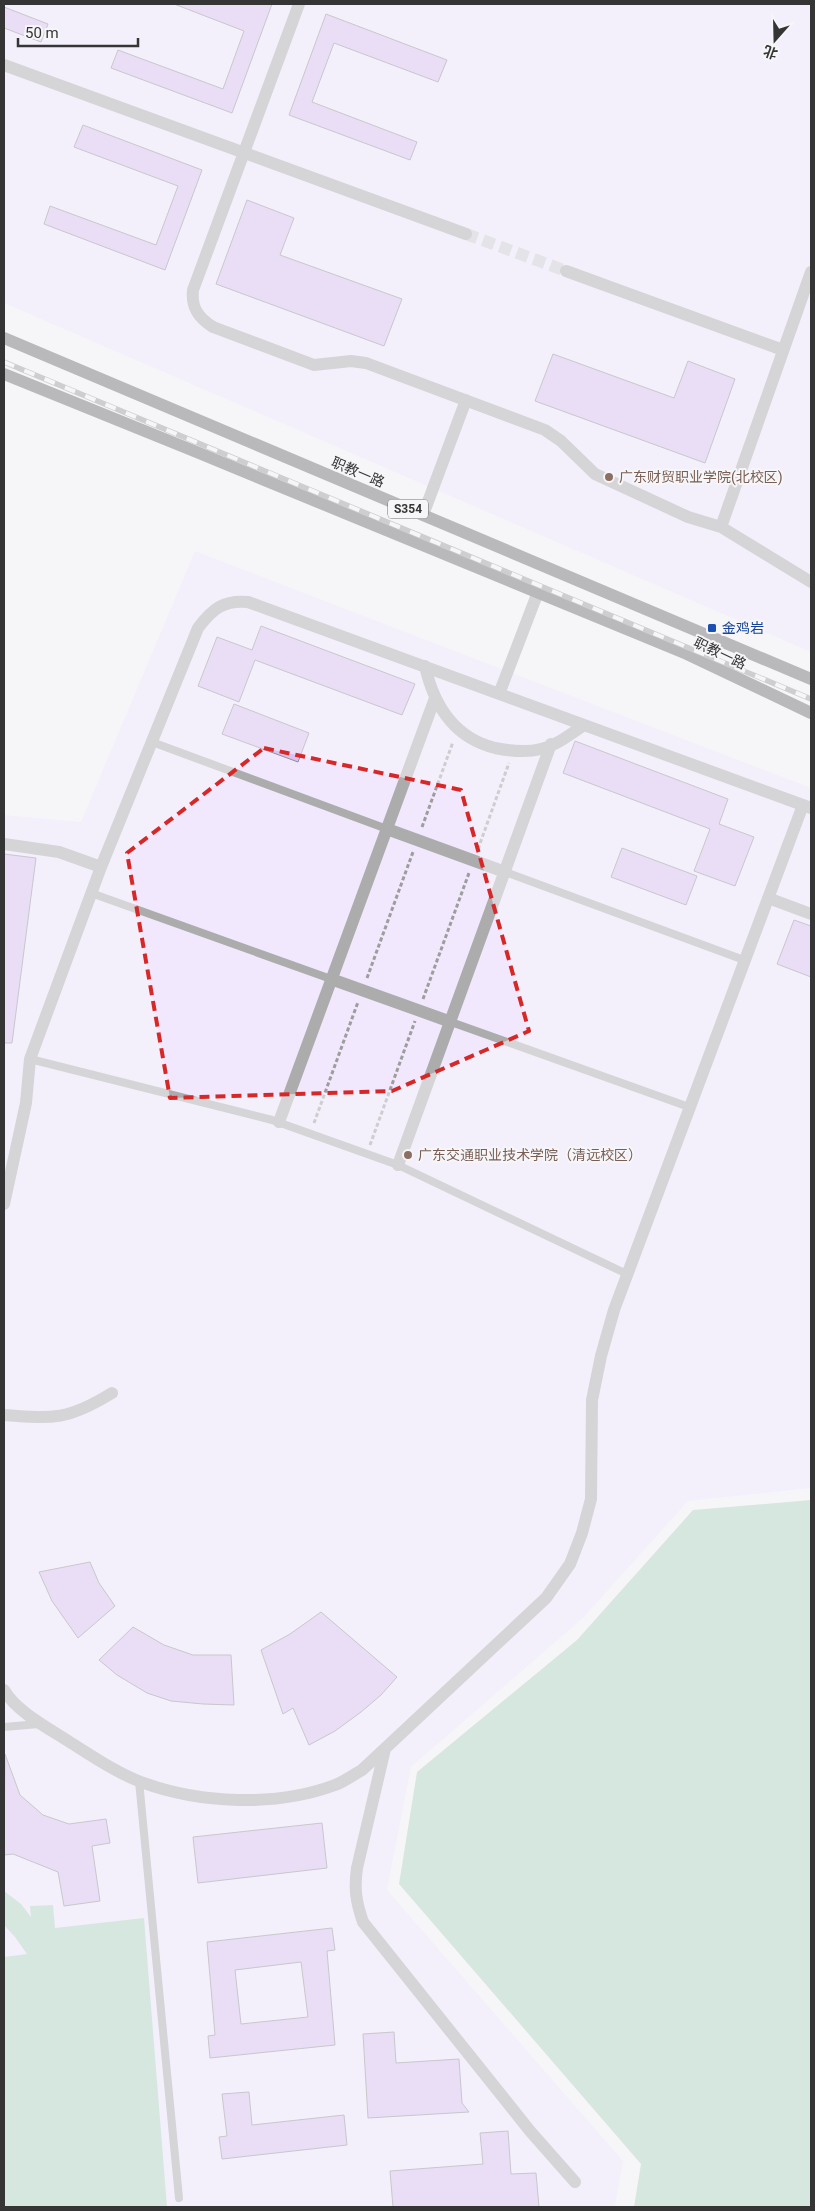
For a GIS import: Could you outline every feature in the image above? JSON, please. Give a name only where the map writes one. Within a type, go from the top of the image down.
[{"type":"main road","name":"职教一路","points":[[4,338],[811,679]]},
{"type":"main road","name":"职教一路","points":[[4,374],[687,654],[811,713]]},
{"type":"street","points":[[299,4],[193,290],[192,300],[201,320],[213,327],[298,361],[314,365],[351,361],[366,363],[545,430],[561,441],[595,474],[688,517],[721,527],[811,582]]},
{"type":"street","points":[[4,65],[466,234]]},
{"type":"street","points":[[566,271],[783,350]]},
{"type":"street","points":[[721,527],[811,272]]},
{"type":"street","points":[[423,515],[466,400]]},
{"type":"street","points":[[499,694],[538,592]]},
{"type":"street","points":[[4,1204],[26,1103],[30,1059],[101,867],[198,628],[208,615],[220,606],[233,601],[248,602],[807,806],[744,960],[627,1274],[606,1338],[592,1400],[591,1499],[582,1533],[570,1564],[546,1598],[362,1770],[336,1785],[257,1800],[204,1798],[170,1792],[140,1781],[41,1724],[8,1698],[4,1690]]},
{"type":"street","points":[[425,666],[435,698],[453,726],[469,738],[485,745],[514,751],[541,749],[584,725]]},
{"type":"street","points":[[279,1122],[435,698]]},
{"type":"street","points":[[398,1165],[551,744]]},
{"type":"street","points":[[387,829],[505,872]]},
{"type":"street","points":[[4,844],[59,852],[101,867]]},
{"type":"street","points":[[768,898],[811,914]]},
{"type":"street","points":[[331,979],[451,1022]]},
{"type":"street","points":[[4,1415],[40,1418],[68,1415],[86,1409],[112,1393]]},
{"type":"street","points":[[385,1749],[356,1868],[354,1888],[363,1922],[530,2131],[576,2182]]},
{"type":"lane","points":[[152,742],[387,829]]},
{"type":"lane","points":[[505,872],[744,960]]},
{"type":"lane","points":[[91,893],[331,979]]},
{"type":"lane","points":[[451,1022],[690,1107]]},
{"type":"lane","points":[[30,1059],[279,1122],[398,1165],[627,1274]]},
{"type":"lane","points":[[4,1727],[41,1724]]},
{"type":"lane","points":[[140,1781],[179,2198]]},
{"type":"path","points":[[311,1134],[458,729]]},
{"type":"path","points":[[367,1154],[514,751]]},
{"type":"highlighted area","points":[[264,748],[461,790],[529,1031],[392,1091],[170,1098],[127,853]]},
{"type":"shaded area","name":"广东财贸职业学院(北校区)","points":[[4,4],[811,4],[811,652],[4,303]]},
{"type":"shaded area","name":"广东交通职业技术学院（清远校区）","points":[[195,551],[811,788],[811,1488],[688,1501],[582,1619],[411,1767],[387,1890],[623,2161],[615,2207],[4,2207],[4,815],[81,822]]},
{"type":"green space","points":[[811,1500],[811,2207],[634,2207],[641,2164],[399,1884],[417,1772],[577,1640],[693,1510]]},
{"type":"green space","points":[[4,1891],[21,1904],[31,1917],[30,1906],[53,1905],[55,1928],[144,1918],[167,2207],[4,2207],[4,1957],[27,1954],[4,1925]]},
{"type":"building","points":[[174,4],[272,4],[232,113],[111,68],[118,50],[223,89],[244,31]]},
{"type":"building","points":[[4,7],[48,24],[41,42],[4,28]]},
{"type":"building","points":[[326,14],[447,60],[438,82],[334,43],[312,102],[417,142],[410,160],[289,115]]},
{"type":"building","points":[[83,125],[202,170],[165,270],[44,224],[50,206],[156,245],[178,186],[74,147]]},
{"type":"building","points":[[247,200],[294,218],[280,255],[402,299],[384,346],[216,284]]},
{"type":"building","points":[[553,354],[674,398],[688,361],[735,379],[705,463],[535,401]]},
{"type":"building","points":[[261,626],[415,684],[402,715],[255,660],[239,702],[198,686],[217,637],[252,650]]},
{"type":"building","points":[[234,704],[309,733],[298,762],[222,734]]},
{"type":"building","points":[[575,741],[728,799],[719,824],[754,837],[735,886],[694,871],[710,829],[563,773]]},
{"type":"building","points":[[622,848],[697,876],[686,905],[611,877]]},
{"type":"building","points":[[4,854],[36,858],[12,1043],[4,1043]]},
{"type":"building","points":[[794,920],[811,926],[811,977],[777,964]]},
{"type":"building","points":[[90,1562],[99,1583],[115,1606],[78,1638],[52,1601],[39,1572]]},
{"type":"building","points":[[321,1612],[397,1677],[381,1695],[361,1712],[335,1731],[309,1745],[293,1708],[283,1714],[261,1650],[290,1634]]},
{"type":"building","points":[[133,1627],[164,1645],[193,1655],[231,1655],[234,1705],[171,1701],[147,1693],[117,1675],[99,1660]]},
{"type":"building","points":[[5,1754],[20,1795],[43,1815],[69,1824],[106,1819],[110,1843],[92,1846],[100,1901],[64,1906],[58,1872],[13,1854],[4,1855]]},
{"type":"building","points":[[322,1823],[327,1868],[198,1883],[193,1837]]},
{"type":"building","points":[[332,1928],[335,1950],[327,1951],[335,2045],[210,2058],[208,2036],[215,2035],[207,1942]],"holes":[[[301,1962],[308,2017],[241,2024],[235,1970]]]},
{"type":"building","points":[[394,2032],[396,2063],[459,2059],[462,2103],[469,2112],[368,2118],[363,2034]]},
{"type":"building","points":[[249,2092],[252,2125],[344,2115],[347,2145],[222,2159],[219,2137],[227,2136],[222,2094]]},
{"type":"building","points":[[508,2131],[511,2174],[536,2173],[539,2207],[393,2207],[390,2171],[483,2164],[480,2133]]},
{"type":"tunnel","points":[[466,234],[566,271]]},
{"type":"railway","points":[[4,362],[811,699]]},
{"type":"place","name":"广东财贸职业学院(北校区)","points":[[609,477]]},
{"type":"place","name":"金鸡岩","points":[[712,628]]},
{"type":"place","name":"广东交通职业技术学院（清远校区）","points":[[408,1155]]}]
